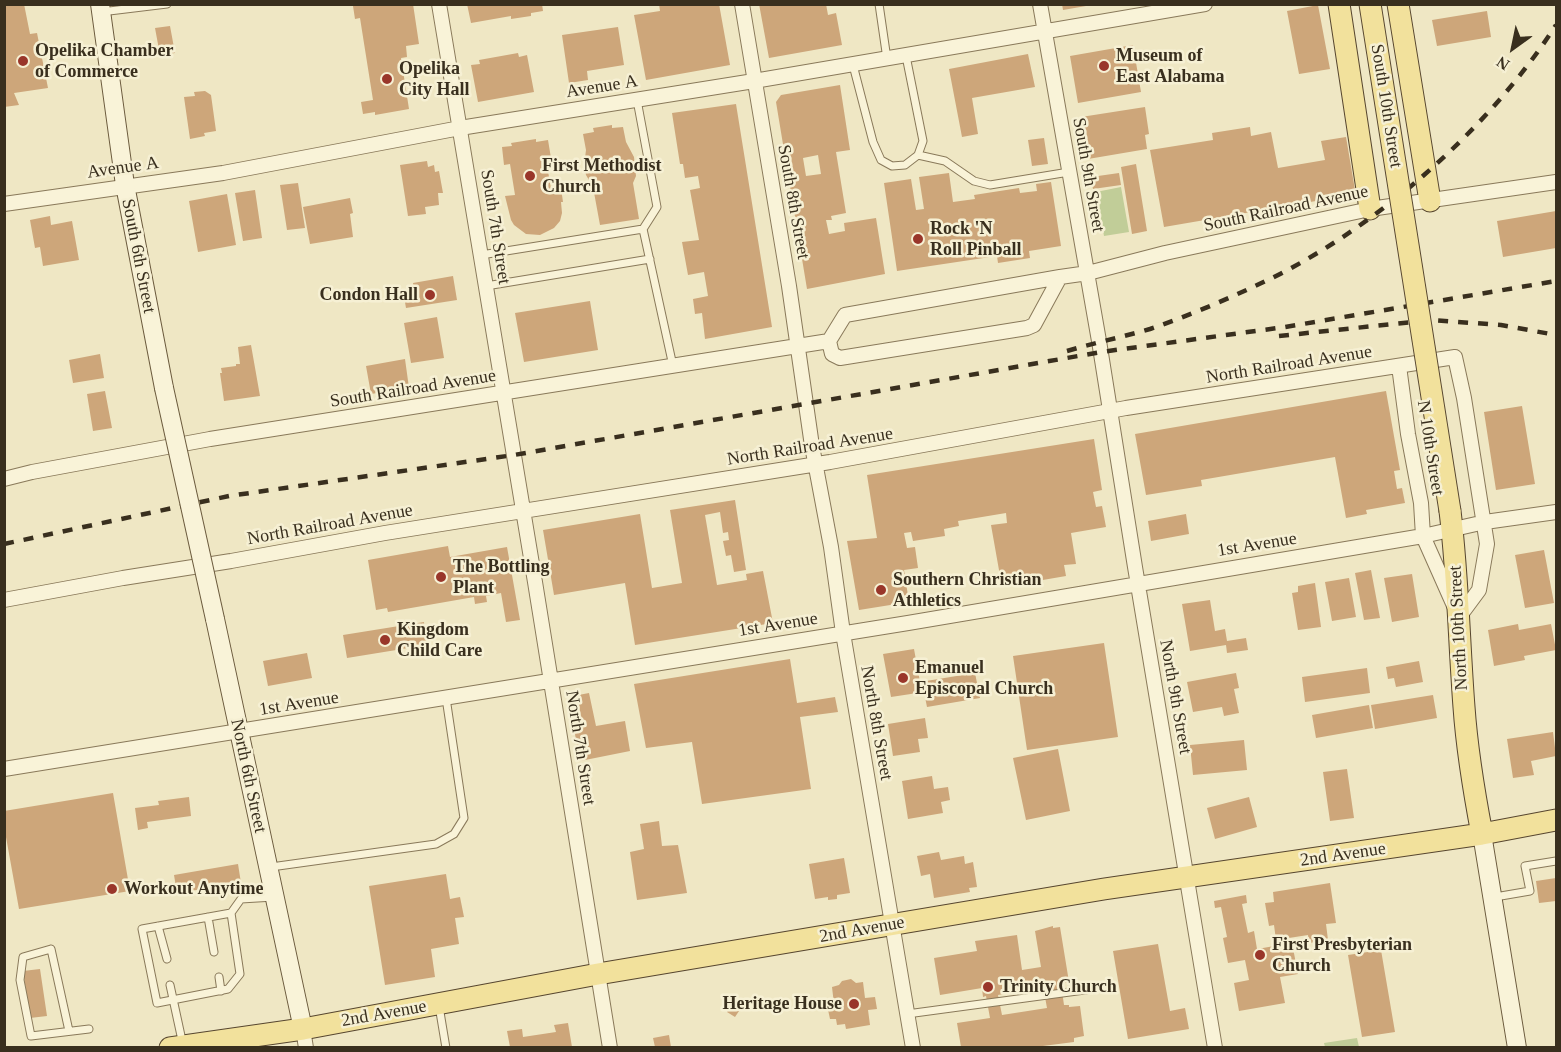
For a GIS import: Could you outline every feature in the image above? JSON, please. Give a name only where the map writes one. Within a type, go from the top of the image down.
[{"type":"main road","points":[[1339,4],[1370,209]]},
{"type":"main road","name":"South 10th Street","points":[[1370,4],[1402,208]]},
{"type":"main road","points":[[1398,4],[1430,201]]},
{"type":"main road","name":"North 10th Street","points":[[1402,208],[1451,520],[1464,709],[1471,778],[1482,834]]},
{"type":"main road","name":"2nd Avenue","points":[[179,1047],[304,1038],[438,1004],[598,974],[1187,876],[1482,834],[1557,820]]},
{"type":"street","name":"South 7th Street","points":[[439,4],[514,455]]},
{"type":"street","name":"South 8th Street","points":[[742,4],[789,286],[806,405]]},
{"type":"street","name":"South 9th Street","points":[[1040,4],[1101,352]]},
{"type":"street","name":"Avenue A","points":[[4,204],[223,173],[460,128],[853,65],[1205,4]]},
{"type":"street","name":"South 6th Street","points":[[100,8],[124,186],[164,388],[191,505]]},
{"type":"street","name":"South Railroad Avenue","points":[[4,479],[210,439],[829,341],[845,315],[1088,273],[1165,253],[1370,209],[1557,182]]},
{"type":"street","points":[[829,341],[832,354],[840,358],[1027,328],[1034,325],[1060,277]]},
{"type":"street","name":"North 9th Street","points":[[1101,352],[1215,1047]]},
{"type":"street","name":"North Railroad Avenue","points":[[4,600],[385,533],[815,465],[1110,411],[1455,357],[1464,398],[1487,544],[1479,590],[1458,617]]},
{"type":"street","name":"N 10th Street","points":[[1399,366],[1408,434],[1421,503],[1423,536],[1458,617]]},
{"type":"street","name":"North 8th Street","points":[[806,405],[913,1047]]},
{"type":"street","name":"North 7th Street","points":[[514,455],[610,1047]]},
{"type":"street","name":"North 6th Street","points":[[191,505],[304,1038]]},
{"type":"street","name":"1st Avenue","points":[[4,769],[1423,536],[1451,520],[1485,522],[1557,512]]},
{"type":"street","name":"North 10th Street","points":[[1482,834],[1517,1047]]},
{"type":"lane","points":[[100,8],[167,4]]},
{"type":"lane","points":[[879,4],[887,59]]},
{"type":"lane","points":[[853,65],[873,142],[881,160],[892,166],[905,165],[918,155],[924,141],[906,56]]},
{"type":"lane","points":[[637,100],[657,207],[643,229],[673,366]]},
{"type":"lane","points":[[918,155],[945,160],[974,181],[990,185],[1069,172]]},
{"type":"lane","points":[[481,255],[643,229]]},
{"type":"lane","points":[[486,286],[650,260]]},
{"type":"lane","points":[[268,868],[436,844],[454,834],[464,818],[446,698]]},
{"type":"lane","points":[[1492,897],[1530,891],[1526,866],[1557,861]]},
{"type":"lane","points":[[231,913],[142,929],[157,1003],[228,989],[240,974],[231,913],[241,899],[274,897]]},
{"type":"lane","points":[[208,917],[214,952]]},
{"type":"lane","points":[[158,926],[166,959]]},
{"type":"lane","points":[[69,1031],[51,949],[23,957],[20,980],[31,1036],[89,1029]]},
{"type":"lane","points":[[219,977],[222,991]]},
{"type":"lane","points":[[170,985],[174,1000],[179,1047]]},
{"type":"lane","points":[[907,1014],[1092,989]]},
{"type":"lane","points":[[438,1004],[446,1047]]},
{"type":"green space","points":[[1121,187],[1129,232],[1104,236],[1096,192]]},
{"type":"green space","points":[[1357,1038],[1359,1047],[1325,1047],[1324,1043]]},
{"type":"building","name":"Opelika Chamber of Commerce","points":[[4,4],[24,4],[30,34],[37,33],[48,88],[14,93],[19,105],[4,107]]},
{"type":"building","name":"Opelika City Hall","points":[[413,4],[419,44],[406,46],[407,57],[401,58],[409,109],[375,115],[375,112],[363,114],[361,102],[373,100],[360,18],[355,19],[353,6]]},
{"type":"building","points":[[467,4],[542,4],[543,11],[531,13],[531,16],[511,19],[511,16],[471,23]]},
{"type":"building","points":[[659,4],[719,4],[730,65],[646,80],[634,15],[660,11]]},
{"type":"building","points":[[759,4],[826,4],[828,15],[836,13],[842,45],[769,58]]},
{"type":"building","points":[[1062,4],[1086,4],[1086,6],[1063,10]]},
{"type":"building","points":[[1318,5],[1330,69],[1299,74],[1287,11]]},
{"type":"building","points":[[1487,11],[1491,37],[1437,46],[1432,20]]},
{"type":"building","points":[[170,26],[175,53],[160,55],[155,28]]},
{"type":"building","points":[[618,27],[624,65],[587,71],[588,80],[569,83],[562,35]]},
{"type":"building","name":"Museum of East Alabama","points":[[1133,45],[1141,92],[1078,103],[1070,56]]},
{"type":"building","points":[[518,53],[519,57],[527,55],[534,92],[478,102],[471,65],[480,64],[479,60]]},
{"type":"building","points":[[1028,54],[1035,87],[972,98],[978,134],[962,137],[949,69]]},
{"type":"building","points":[[840,85],[850,150],[836,152],[846,213],[831,216],[832,220],[826,220],[829,234],[845,231],[844,223],[876,218],[885,274],[807,289],[776,102],[781,95]],"holes":[[[818,155],[821,174],[806,176],[803,158]]]},
{"type":"building","points":[[205,91],[211,95],[216,131],[190,139],[184,97],[195,96],[194,92]]},
{"type":"building","points":[[736,104],[772,327],[705,339],[702,313],[695,314],[693,299],[708,296],[704,272],[688,275],[682,242],[699,240],[690,190],[700,188],[698,176],[685,178],[683,164],[680,164],[672,113]]},
{"type":"building","points":[[1145,107],[1149,134],[1145,135],[1147,149],[1088,159],[1081,117]]},
{"type":"building","points":[[612,125],[612,128],[623,127],[626,142],[634,157],[636,176],[633,183],[639,219],[600,225],[593,187],[584,166],[586,150],[583,134],[594,132],[593,128]]},
{"type":"building","points":[[1250,127],[1251,136],[1271,132],[1278,168],[1325,160],[1321,141],[1346,137],[1355,190],[1351,195],[1164,227],[1150,150],[1213,140],[1212,133]]},
{"type":"building","points":[[1044,138],[1048,164],[1032,166],[1028,140]]},
{"type":"building","name":"First Methodist Church","points":[[536,139],[536,142],[548,140],[551,158],[546,159],[551,189],[561,188],[563,202],[561,202],[560,221],[554,228],[540,235],[526,234],[511,220],[505,196],[515,195],[510,164],[504,165],[502,147],[512,146],[511,143]]},
{"type":"building","points":[[427,161],[428,167],[434,165],[435,172],[439,171],[443,193],[438,193],[439,205],[425,207],[426,214],[408,216],[400,165]]},
{"type":"building","points":[[1136,164],[1147,231],[1132,234],[1121,167]]},
{"type":"building","points":[[949,173],[953,202],[975,199],[974,195],[1019,188],[1020,193],[1037,191],[1036,184],[1051,182],[1061,246],[1029,251],[1030,258],[998,263],[997,256],[897,271],[884,183],[911,179],[916,210],[924,209],[919,177]]},
{"type":"building","points":[[1119,173],[1121,185],[1093,189],[1091,177]]},
{"type":"building","points":[[298,183],[305,228],[287,230],[280,185]]},
{"type":"building","points":[[255,190],[262,238],[243,241],[235,193]]},
{"type":"building","points":[[227,194],[236,245],[198,252],[189,201]]},
{"type":"building","points":[[350,198],[353,213],[350,214],[353,237],[310,244],[303,207]]},
{"type":"building","points":[[1556,211],[1556,248],[1503,257],[1497,221]]},
{"type":"building","points":[[50,216],[51,225],[72,221],[79,260],[43,266],[40,247],[35,248],[30,220]]},
{"type":"building","name":"Condon Hall","points":[[453,276],[457,300],[406,308],[403,291],[414,289],[413,283]]},
{"type":"building","points":[[590,301],[598,350],[524,362],[515,313]]},
{"type":"building","points":[[437,317],[444,358],[411,363],[404,323]]},
{"type":"building","points":[[251,345],[260,396],[224,401],[221,368],[240,364],[238,347]]},
{"type":"building","points":[[100,354],[104,378],[73,383],[69,360]]},
{"type":"building","points":[[405,359],[409,388],[371,394],[366,366]]},
{"type":"building","points":[[105,391],[112,428],[93,431],[87,394]]},
{"type":"building","points":[[1386,391],[1400,470],[1394,471],[1397,489],[1402,488],[1405,503],[1366,510],[1367,514],[1346,518],[1335,457],[1201,480],[1202,486],[1146,495],[1135,434]]},
{"type":"building","points":[[1522,406],[1535,484],[1496,490],[1484,412]]},
{"type":"building","points":[[1094,439],[1102,490],[1093,492],[1096,507],[1102,506],[1106,527],[1071,533],[1076,564],[1064,565],[1066,576],[1002,587],[991,525],[1007,523],[1006,513],[958,521],[959,526],[944,529],[945,536],[913,541],[911,532],[904,533],[907,548],[915,547],[918,568],[904,570],[909,602],[859,610],[847,541],[877,538],[867,475]]},
{"type":"building","points":[[735,500],[746,570],[734,572],[731,555],[726,556],[723,541],[729,540],[728,532],[723,533],[720,512],[705,515],[717,585],[747,580],[746,574],[763,571],[773,623],[635,645],[625,583],[554,595],[543,530],[640,514],[652,588],[682,583],[670,510]]},
{"type":"building","points":[[1186,514],[1189,534],[1151,541],[1148,521]]},
{"type":"building","name":"The Bottling Plant","points":[[448,546],[450,557],[507,547],[520,620],[506,622],[501,593],[486,596],[487,602],[475,604],[474,597],[388,612],[387,608],[376,610],[368,560]]},
{"type":"building","points":[[1544,550],[1554,603],[1525,608],[1515,555]]},
{"type":"building","points":[[1371,570],[1380,618],[1364,620],[1355,573]]},
{"type":"building","points":[[1412,574],[1419,617],[1392,622],[1384,578]]},
{"type":"building","points":[[1349,578],[1356,617],[1332,621],[1325,582]]},
{"type":"building","points":[[1315,583],[1321,627],[1298,630],[1292,593],[1298,592],[1298,586]]},
{"type":"building","points":[[1210,600],[1215,631],[1225,629],[1227,641],[1246,638],[1248,650],[1227,653],[1226,645],[1190,651],[1182,604]]},
{"type":"building","name":"Kingdom Child Care","points":[[424,622],[427,645],[347,658],[343,635]]},
{"type":"building","points":[[1518,624],[1519,630],[1551,624],[1556,650],[1524,656],[1525,660],[1494,666],[1488,630]]},
{"type":"building","points":[[1104,643],[1118,737],[1027,750],[1013,656]]},
{"type":"building","name":"Emanuel Episcopal Church","points":[[914,649],[920,682],[975,673],[980,698],[927,707],[924,692],[891,697],[883,654]]},
{"type":"building","points":[[307,653],[312,678],[268,686],[263,661]]},
{"type":"building","points":[[790,659],[797,703],[835,697],[838,712],[800,717],[811,789],[702,804],[692,742],[646,748],[634,684]]},
{"type":"building","points":[[1419,661],[1423,682],[1396,687],[1394,678],[1388,679],[1386,667]]},
{"type":"building","points":[[1367,668],[1370,693],[1305,702],[1302,677]]},
{"type":"building","points":[[1236,673],[1239,688],[1234,689],[1239,713],[1224,716],[1222,707],[1193,712],[1187,682]]},
{"type":"building","points":[[589,693],[596,726],[625,721],[630,751],[580,761],[568,697]]},
{"type":"building","points":[[1433,695],[1437,718],[1375,729],[1371,705]]},
{"type":"building","points":[[1369,705],[1373,728],[1316,738],[1312,715]]},
{"type":"building","points":[[925,718],[928,738],[918,739],[920,752],[893,756],[888,724]]},
{"type":"building","points":[[1553,732],[1556,756],[1531,761],[1534,775],[1513,778],[1507,739]]},
{"type":"building","points":[[1244,740],[1247,770],[1193,775],[1190,745]]},
{"type":"building","points":[[1058,749],[1070,811],[1026,820],[1013,758]]},
{"type":"building","points":[[1347,769],[1354,818],[1330,821],[1323,772]]},
{"type":"building","points":[[932,776],[934,789],[948,787],[950,800],[941,802],[943,813],[908,819],[902,781]]},
{"type":"building","points":[[113,793],[130,891],[19,909],[4,826],[4,811]]},
{"type":"building","points":[[189,797],[191,816],[147,822],[148,828],[138,830],[135,808],[159,805],[158,801]]},
{"type":"building","points":[[1249,797],[1257,827],[1215,839],[1207,808]]},
{"type":"building","points":[[659,821],[662,846],[678,845],[687,893],[637,900],[630,852],[644,849],[640,824]]},
{"type":"building","points":[[939,852],[941,860],[964,856],[965,864],[973,862],[977,887],[969,888],[970,892],[934,898],[930,874],[921,876],[917,856]]},
{"type":"building","points":[[844,858],[850,893],[837,895],[837,899],[828,900],[828,897],[815,899],[809,864]]},
{"type":"building","points":[[238,864],[241,883],[177,893],[174,875]]},
{"type":"building","points":[[446,874],[450,899],[460,897],[464,917],[455,918],[459,944],[431,949],[435,977],[385,985],[369,886]]},
{"type":"building","points":[[1556,878],[1556,901],[1539,903],[1536,881]]},
{"type":"building","points":[[1330,883],[1336,923],[1326,924],[1328,940],[1309,943],[1308,935],[1276,940],[1274,925],[1269,926],[1265,903],[1274,902],[1273,892]]},
{"type":"building","name":"First Presbyterian Church","points":[[1246,895],[1247,903],[1242,904],[1248,933],[1254,931],[1257,949],[1292,943],[1298,974],[1280,977],[1285,1003],[1239,1011],[1234,983],[1249,980],[1245,960],[1228,963],[1223,938],[1227,937],[1221,907],[1215,908],[1214,901]]},
{"type":"building","name":"Trinity Church","points":[[1053,926],[1053,928],[1060,927],[1069,982],[1061,984],[1064,1005],[1080,1006],[1084,1036],[1074,1038],[1074,1042],[1035,1047],[961,1047],[957,1023],[990,1018],[986,996],[983,997],[982,988],[940,995],[934,958],[977,951],[975,941],[1017,935],[1022,970],[1041,967],[1035,931]],"holes":[[[1043,986],[1047,1008],[1002,1015],[998,995]]]},
{"type":"building","points":[[1158,944],[1170,1011],[1185,1008],[1189,1029],[1128,1039],[1113,951]]},
{"type":"building","points":[[1381,950],[1395,1032],[1362,1037],[1348,955]]},
{"type":"building","points":[[40,969],[47,1016],[30,1018],[23,971]]},
{"type":"building","name":"Heritage House","points":[[851,979],[856,983],[863,982],[865,998],[875,997],[877,1009],[868,1010],[870,1025],[846,1029],[845,1024],[837,1025],[836,1019],[830,1019],[827,1005],[834,1004],[832,987]]},
{"type":"building","points":[[731,1005],[739,1011],[735,1017],[727,1012]]},
{"type":"building","points":[[568,1023],[572,1047],[510,1047],[507,1031],[522,1029],[523,1037],[556,1032],[554,1025]]},
{"type":"building","points":[[669,1035],[671,1047],[655,1047],[653,1038]]},
{"type":"railway","points":[[1067,351],[1150,329],[1203,309],[1298,264],[1341,238],[1383,209],[1461,140],[1528,65],[1556,25]]},
{"type":"railway","points":[[4,544],[229,496],[514,455],[1101,352],[1285,327],[1556,281]]},
{"type":"railway","points":[[1279,336],[1431,320],[1501,325],[1556,335]]},
{"type":"place","name":"Opelika Chamber of Commerce","points":[[23,61]]},
{"type":"place","name":"Museum of East Alabama","points":[[1104,66]]},
{"type":"place","name":"Opelika City Hall","points":[[387,79]]},
{"type":"place","name":"First Methodist Church","points":[[530,176]]},
{"type":"place","name":"Rock 'N Roll Pinball","points":[[918,239]]},
{"type":"place","name":"Condon Hall","points":[[430,295]]},
{"type":"place","name":"The Bottling Plant","points":[[441,577]]},
{"type":"place","name":"Southern Christian Athletics","points":[[881,590]]},
{"type":"place","name":"Kingdom Child Care","points":[[385,640]]},
{"type":"place","name":"Emanuel Episcopal Church","points":[[903,678]]},
{"type":"place","name":"Workout Anytime","points":[[112,889]]},
{"type":"place","name":"First Presbyterian Church","points":[[1260,955]]},
{"type":"place","name":"Trinity Church","points":[[988,987]]},
{"type":"place","name":"Heritage House","points":[[854,1004]]}]
